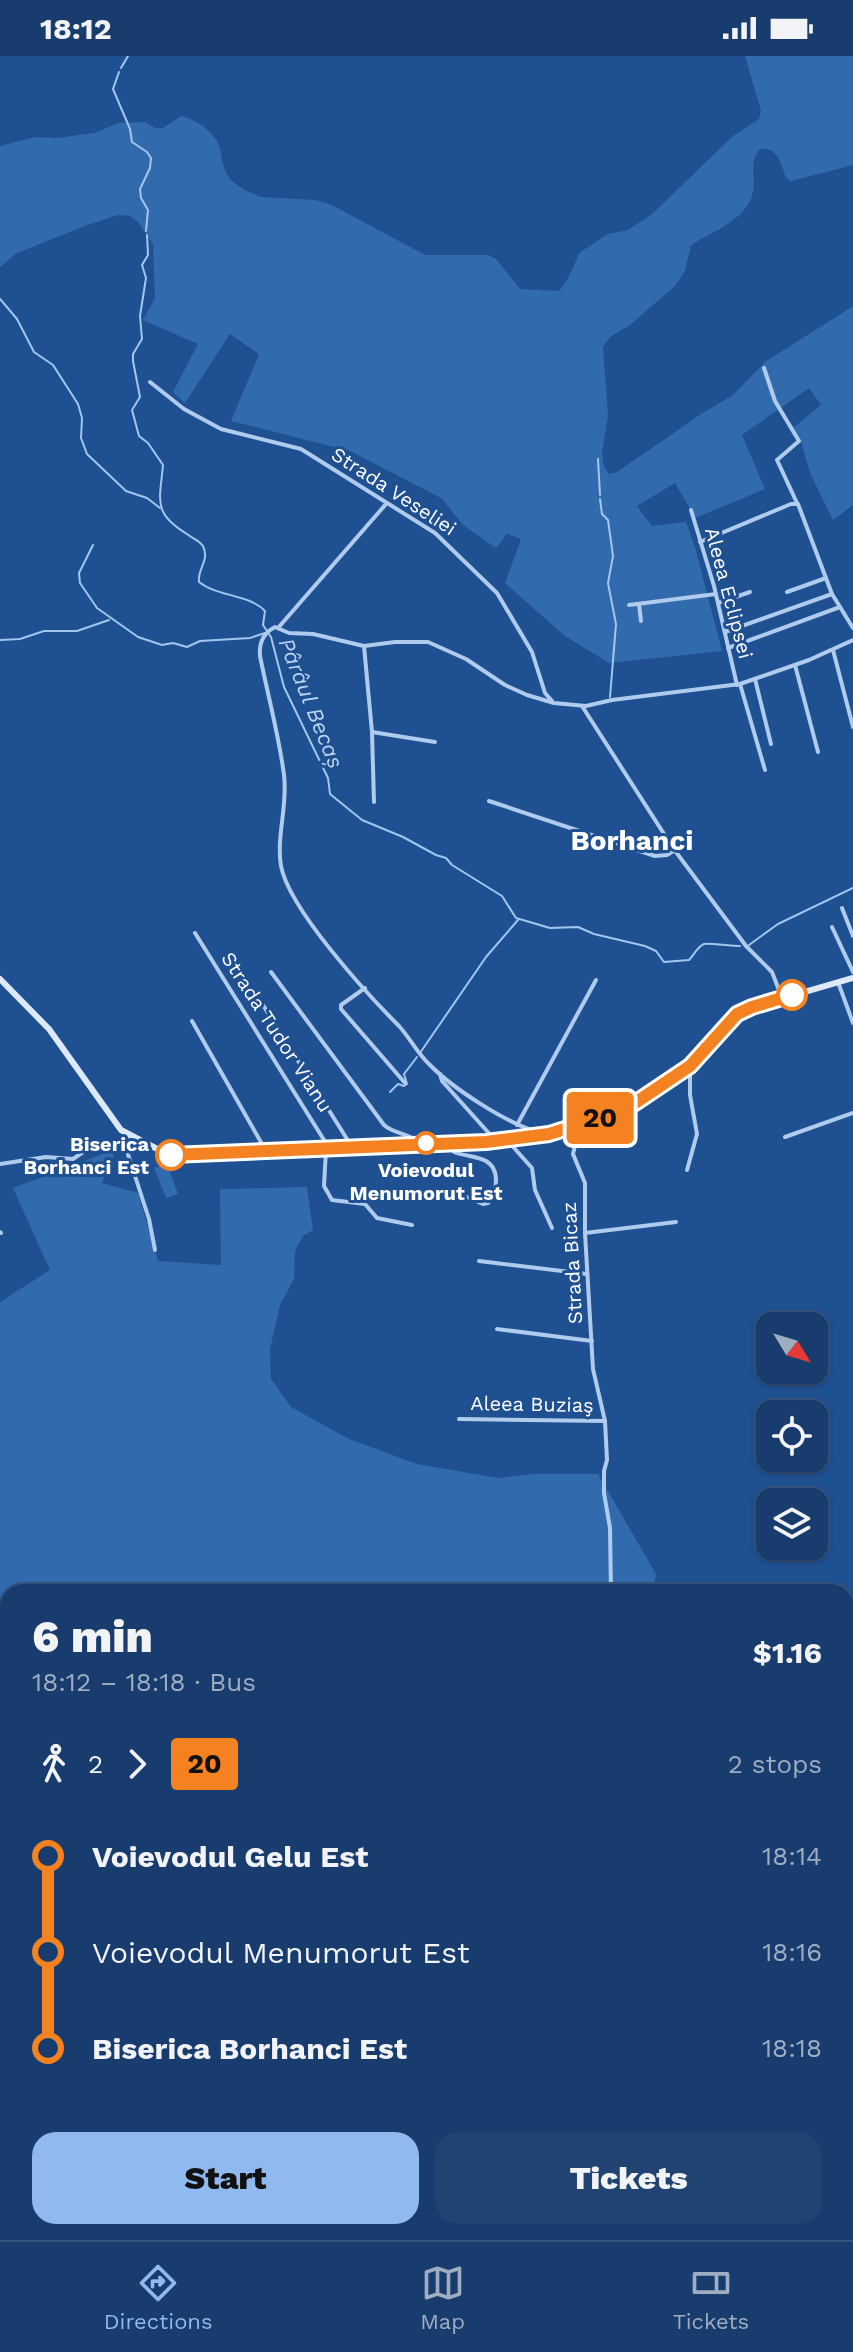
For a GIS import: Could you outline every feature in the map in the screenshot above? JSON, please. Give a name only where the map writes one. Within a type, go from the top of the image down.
[{"type":"main road","points":[[0,979],[49,1029],[126,1139],[174,1156],[496,1141],[549,1134],[635,1103],[690,1066],[737,1014],[853,975]]},
{"type":"street","points":[[764,368],[775,401],[799,441],[777,460],[832,594],[853,628]]},
{"type":"street","name":"Strada Veseliei","points":[[150,382],[184,409],[210,424],[301,449],[435,533],[490,584],[532,652],[543,690],[554,703]]},
{"type":"street","points":[[700,542],[797,503]]},
{"type":"street","points":[[386,504],[276,628],[264,636],[260,652],[284,776],[281,866],[287,884],[306,917],[419,1054],[440,1074],[517,1125],[549,1134]]},
{"type":"street","name":"Aleea Eclipsei","points":[[691,510],[738,684],[765,770]]},
{"type":"street","points":[[787,592],[826,578]]},
{"type":"street","points":[[718,603],[750,592]]},
{"type":"street","points":[[629,605],[716,594]]},
{"type":"street","points":[[724,632],[832,594]]},
{"type":"street","points":[[639,604],[641,621]]},
{"type":"street","points":[[728,648],[840,607]]},
{"type":"street","points":[[276,628],[287,633],[313,634],[364,646],[413,641],[435,644],[474,663],[505,685],[554,703],[582,706],[738,684],[795,665],[853,640]]},
{"type":"street","points":[[364,646],[372,732],[374,802]]},
{"type":"street","points":[[833,650],[853,727]]},
{"type":"street","points":[[795,665],[818,752]]},
{"type":"street","points":[[755,679],[771,744]]},
{"type":"street","points":[[582,706],[675,850],[746,946],[772,972],[782,998]]},
{"type":"street","points":[[372,732],[435,742]]},
{"type":"street","points":[[489,801],[655,856],[667,855],[675,850]]},
{"type":"street","points":[[842,908],[853,936]]},
{"type":"street","points":[[832,927],[853,975]]},
{"type":"street","name":"Strada Tudor Vianu","points":[[195,933],[328,1150]]},
{"type":"street","points":[[271,972],[384,1125],[420,1143]]},
{"type":"street","points":[[517,1125],[596,980]]},
{"type":"street","points":[[838,982],[853,1023]]},
{"type":"street","points":[[365,988],[341,1005],[341,1009],[405,1083]]},
{"type":"street","points":[[258,997],[353,1148]]},
{"type":"street","points":[[192,1021],[257,1131],[266,1153]]},
{"type":"street","points":[[687,1170],[697,1134],[690,1095],[690,1066]]},
{"type":"street","points":[[440,1074],[442,1081],[496,1141]]},
{"type":"street","points":[[785,1137],[853,1113]]},
{"type":"street","name":"Strada Bicaz","points":[[580,1124],[573,1154],[585,1183],[587,1274],[595,1383],[605,1421],[607,1460],[604,1493],[610,1528],[611,1584]]},
{"type":"street","points":[[0,1164],[46,1157],[73,1159],[92,1146],[126,1139],[155,1250]]},
{"type":"street","points":[[507,1140],[532,1168],[535,1190],[552,1228]]},
{"type":"street","points":[[449,1143],[454,1152],[486,1161],[495,1179],[495,1193],[488,1203],[483,1204],[462,1195]]},
{"type":"street","points":[[328,1150],[324,1186],[332,1200],[365,1204],[377,1218],[412,1225]]},
{"type":"street","points":[[585,1233],[676,1222]]},
{"type":"street","points":[[479,1261],[587,1274]]},
{"type":"street","points":[[497,1329],[592,1341]]},
{"type":"street","name":"Aleea Buziaş","points":[[459,1419],[605,1421]]},
{"type":"shaded area","points":[[745,56],[853,56],[853,165],[791,181],[786,178],[775,154],[760,149],[753,165],[753,192],[744,210],[728,224],[691,245],[685,271],[675,286],[630,325],[610,337],[603,347],[608,415],[602,453],[604,467],[609,474],[617,472],[733,395],[765,362],[853,306],[853,505],[833,520],[793,428],[821,405],[809,388],[742,435],[765,489],[695,518],[675,483],[637,506],[652,526],[686,522],[722,651],[609,663],[565,636],[505,583],[521,539],[507,534],[496,548],[463,525],[441,498],[350,451],[231,421],[259,354],[230,334],[185,403],[173,392],[198,344],[143,320],[155,298],[153,244],[130,216],[118,215],[85,226],[17,253],[0,267],[0,146],[35,137],[57,138],[94,133],[119,123],[145,122],[155,128],[163,128],[181,116],[210,132],[218,143],[228,177],[260,197],[316,200],[332,205],[425,255],[488,255],[496,259],[520,289],[559,291],[579,253],[608,234],[628,230],[652,214],[733,136],[759,119],[761,111]]},
{"type":"shaded area","points":[[116,1149],[102,1183],[138,1193],[158,1261],[221,1265],[220,1189],[307,1187],[313,1230],[303,1236],[295,1251],[294,1279],[280,1305],[270,1349],[271,1379],[291,1407],[349,1439],[417,1464],[498,1478],[533,1474],[598,1474],[656,1574],[654,1584],[0,1584],[0,1302],[50,1270],[13,1188]]},
{"type":"shaded area","points":[[167,1164],[178,1194],[166,1198],[154,1168]]},
{"type":"waterway","points":[[121,68],[128,56]]},
{"type":"waterway","points":[[119,72],[113,89],[130,129],[132,142],[151,158],[150,168],[140,189],[148,210],[146,231]]},
{"type":"waterway","name":"Pârâul Becaș","points":[[147,235],[148,255],[142,265],[146,278],[140,316],[142,339],[133,354],[140,397],[132,410],[139,436],[148,443],[163,465],[160,497],[163,512],[203,546],[205,556],[199,582],[251,601],[265,611],[263,625],[271,637],[284,687],[328,778],[330,794],[362,820],[446,858],[452,865],[502,896],[516,918],[550,928],[578,927],[645,946],[656,951],[664,962],[689,960],[704,944],[740,946]]},
{"type":"waterway","points":[[0,299],[17,319],[34,352],[53,365],[78,404],[82,418],[81,438],[87,454],[126,491],[147,498],[160,508]]},
{"type":"waterway","points":[[598,459],[600,495]]},
{"type":"waterway","points":[[600,499],[602,514],[608,520],[613,556],[608,583],[616,624],[610,697]]},
{"type":"waterway","points":[[93,545],[79,573],[80,583],[97,608],[138,637],[162,645],[173,643],[187,647],[200,641],[250,638],[265,633]]},
{"type":"waterway","points":[[0,640],[20,639],[44,631],[77,631],[109,620]]},
{"type":"waterway","name":"Pârâul Becaș","points":[[749,945],[778,924],[853,888]]},
{"type":"waterway","points":[[420,1053],[486,957],[518,920]]},
{"type":"waterway","points":[[390,1092],[398,1084],[407,1084],[404,1074],[417,1057]]},
{"type":"bus line","name":"20","points":[[171,1155],[486,1142],[549,1134],[635,1103],[690,1066],[737,1014],[792,995]]},
{"type":"place","name":"Voievodul Menumorut Est","points":[[426,1143]]},
{"type":"place","name":"Biserica Borhanci Est","points":[[171,1155]]},
{"type":"district","name":"Borhanci","points":[[632,840]]}]
